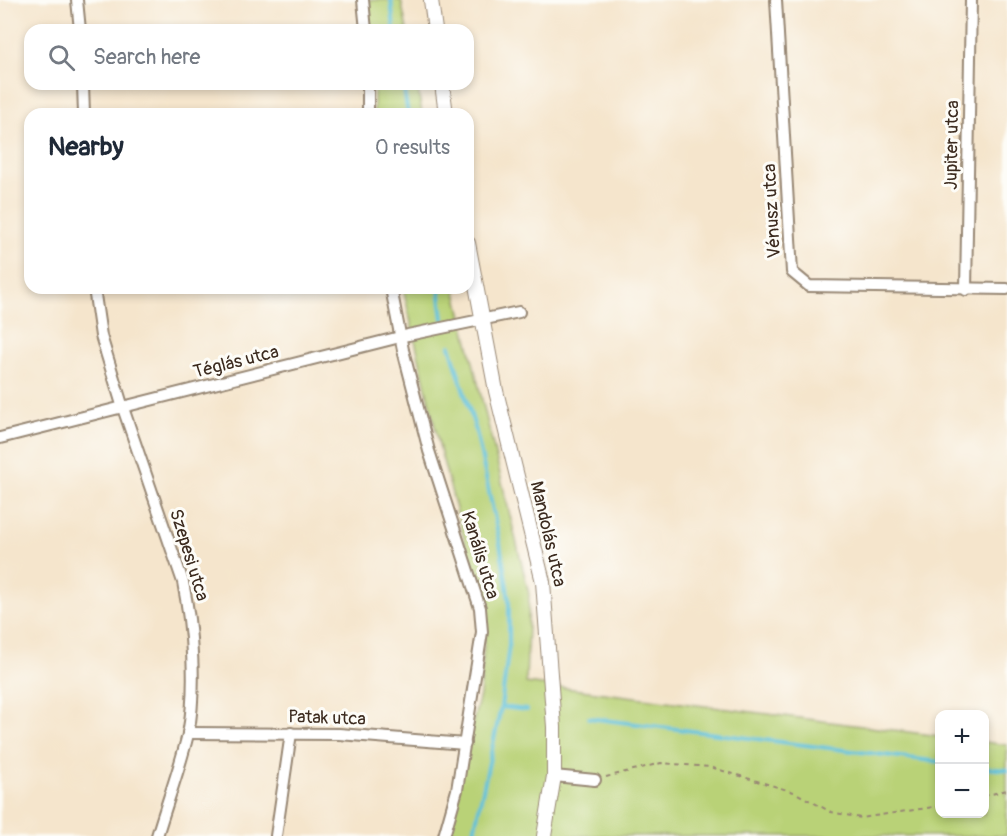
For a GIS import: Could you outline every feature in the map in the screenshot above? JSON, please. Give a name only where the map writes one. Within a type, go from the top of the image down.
[{"type":"street","points":[[77,0],[79,24]]},
{"type":"street","points":[[363,0],[365,24]]},
{"type":"street","points":[[431,0],[434,24]]},
{"type":"street","name":"Vénusz utca","points":[[776,0],[792,272],[809,286],[1007,289]]},
{"type":"street","name":"Jupiter utca","points":[[966,290],[970,0]]},
{"type":"street","points":[[83,90],[84,108]]},
{"type":"street","points":[[368,90],[368,108]]},
{"type":"street","points":[[443,90],[445,108]]},
{"type":"street","name":"Mandolás utca","points":[[474,278],[481,319],[543,582],[552,680],[554,776],[544,836]]},
{"type":"street","name":"Szepesi utca","points":[[95,294],[101,336],[123,408],[183,582],[189,609],[193,656],[188,733],[157,836]]},
{"type":"street","name":"Kanális utca","points":[[392,294],[400,337],[429,451],[480,608],[482,632],[480,658],[457,790],[444,836]]},
{"type":"street","name":"Téglás utca","points":[[0,438],[400,337],[519,312]]},
{"type":"street","name":"Patak utca","points":[[188,733],[291,733],[465,744]]},
{"type":"street","points":[[276,836],[291,733]]},
{"type":"street","points":[[554,776],[595,780]]},
{"type":"path","points":[[595,780],[661,764],[671,764],[720,770],[794,792],[831,812],[861,818],[935,807]]},
{"type":"path","points":[[989,795],[1007,790]]},
{"type":"green space","points":[[367,0],[401,0],[406,24],[369,24]]},
{"type":"green space","points":[[374,90],[418,90],[421,108],[374,108]]},
{"type":"green space","points":[[404,294],[456,294],[529,594],[526,683],[935,735],[935,818],[989,818],[989,743],[1007,745],[1007,836],[443,836],[480,695],[486,620],[441,453]]},
{"type":"waterway","points":[[391,0],[393,24]]},
{"type":"waterway","points":[[404,90],[407,108]]},
{"type":"waterway","points":[[440,294],[443,319]]},
{"type":"waterway","points":[[450,346],[476,431],[500,543],[509,600],[509,645],[501,707]]},
{"type":"waterway","points":[[473,836],[501,707],[527,710]]},
{"type":"waterway","points":[[589,718],[935,761]]},
{"type":"waterway","points":[[989,768],[1007,770]]}]
